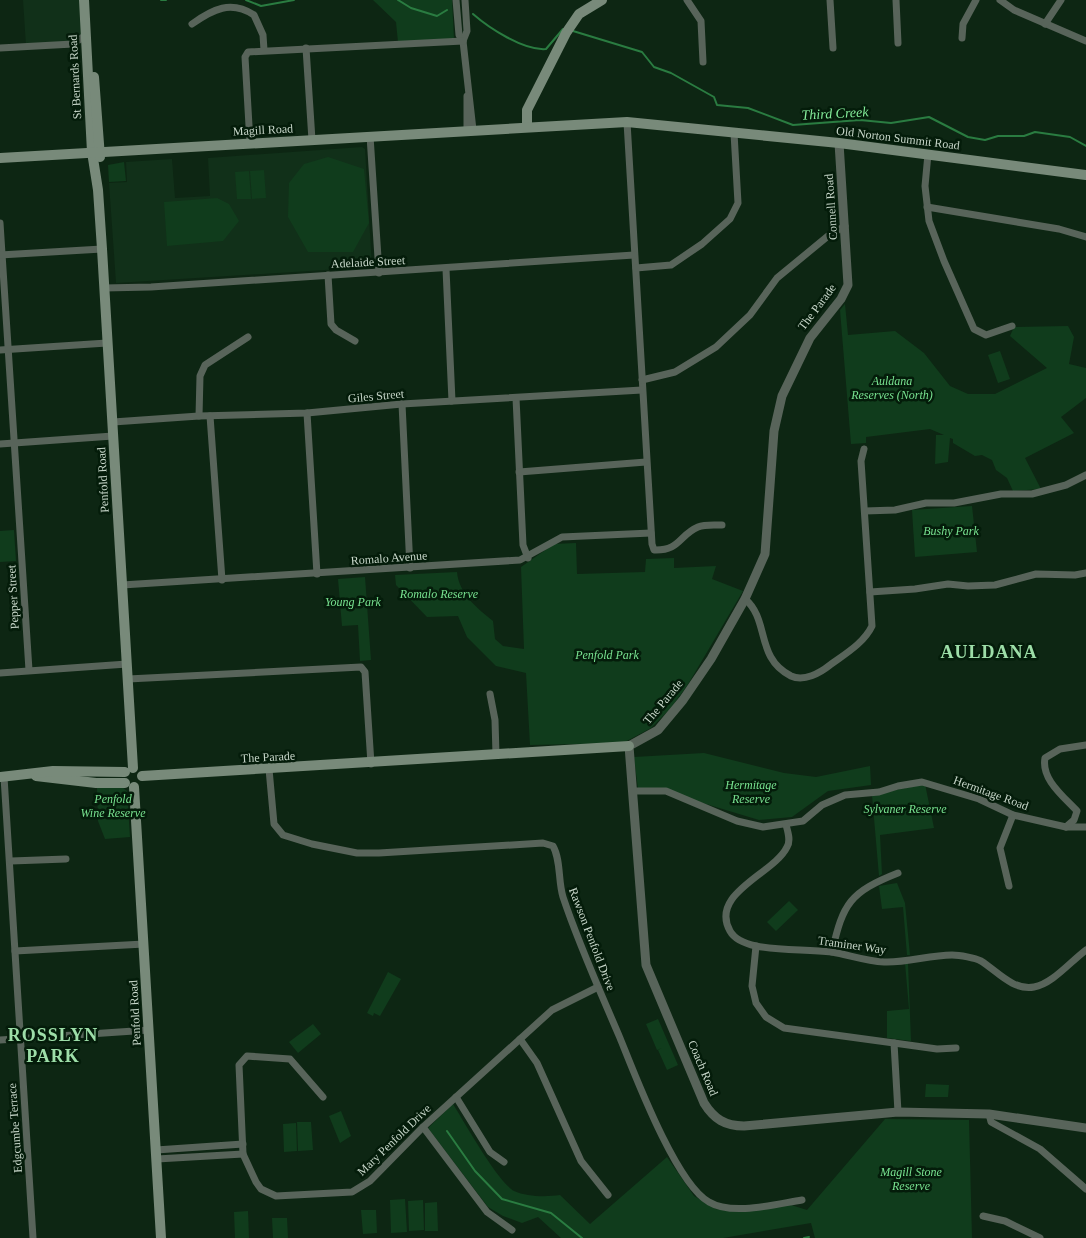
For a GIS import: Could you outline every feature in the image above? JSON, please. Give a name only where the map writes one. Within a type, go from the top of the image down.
[{"type":"main road","name":"St Bernards Road","points":[[84,0],[86,50],[96,152]]},
{"type":"main road","name":"St Bernards Road","points":[[89,0],[96,152]]},
{"type":"main road","points":[[527,127],[529,106],[566,33],[573,22],[587,8],[602,0]]},
{"type":"main road","name":"Old Norton Summit Road","points":[[527,127],[627,122],[839,143],[1086,175]]},
{"type":"main road","name":"Magill Road","points":[[0,158],[527,127]]},
{"type":"main road","name":"Penfold Road","points":[[96,152],[128,679],[129,770]]},
{"type":"main road","name":"The Parade","points":[[142,776],[371,764],[629,746]]},
{"type":"main road","points":[[2,777],[53,771],[129,770],[139,771],[142,776],[139,785],[129,785],[88,783],[30,775]]},
{"type":"main road","points":[[129,770],[123,778],[129,785]]},
{"type":"main road","name":"Penfold Road","points":[[129,785],[144,944],[162,1238]]},
{"type":"street","points":[[456,0],[459,35],[463,41]]},
{"type":"street","points":[[465,0],[467,31],[463,41],[467,91],[465,108],[470,130]]},
{"type":"street","points":[[687,0],[701,21],[703,62]]},
{"type":"street","points":[[830,0],[833,48]]},
{"type":"street","points":[[896,0],[898,43]]},
{"type":"street","points":[[962,38],[963,24],[976,0]]},
{"type":"street","points":[[1000,0],[1014,10],[1086,41]]},
{"type":"street","points":[[1045,24],[1061,0]]},
{"type":"street","points":[[192,24],[221,6],[233,5],[240,7],[254,15],[259,22],[264,50]]},
{"type":"street","points":[[73,44],[86,35]]},
{"type":"street","points":[[250,143],[244,57],[251,51],[463,41]]},
{"type":"street","points":[[0,48],[73,44],[86,50]]},
{"type":"street","points":[[306,48],[312,140]]},
{"type":"street","points":[[627,122],[652,544],[654,550],[665,551],[676,546],[698,527],[722,525]]},
{"type":"street","points":[[636,268],[671,265],[702,244],[730,219],[738,203],[734,133]]},
{"type":"street","points":[[370,136],[379,273]]},
{"type":"street","name":"Connell Road","points":[[839,143],[848,270]]},
{"type":"street","points":[[928,154],[925,186],[930,221],[944,261],[974,329],[986,335],[1012,326]]},
{"type":"street","points":[[927,207],[1059,229],[1086,237]]},
{"type":"street","name":"Pepper Street","points":[[0,222],[4,350],[13,443],[29,670]]},
{"type":"street","points":[[642,380],[675,372],[716,348],[750,315],[777,278],[828,236],[845,226]]},
{"type":"street","points":[[1,255],[102,249]]},
{"type":"street","name":"Adelaide Street","points":[[104,288],[446,269],[634,255]]},
{"type":"street","points":[[446,269],[452,401]]},
{"type":"street","name":"The Parade","points":[[629,746],[658,730],[683,700],[708,664],[745,599],[765,554],[774,431],[782,396],[810,338],[846,292],[849,280],[848,270]]},
{"type":"street","points":[[328,275],[331,324],[336,330],[355,341]]},
{"type":"street","points":[[200,416],[200,376],[205,365],[248,337]]},
{"type":"street","points":[[4,350],[107,343]]},
{"type":"street","name":"Giles Street","points":[[112,422],[200,416],[307,413],[402,404],[642,390]]},
{"type":"street","points":[[516,398],[523,545],[528,558]]},
{"type":"street","points":[[402,404],[410,568]]},
{"type":"street","points":[[307,413],[317,574]]},
{"type":"street","points":[[210,416],[222,580]]},
{"type":"street","points":[[0,444],[113,436]]},
{"type":"street","points":[[745,599],[754,610],[769,657],[782,671],[797,678],[810,676],[825,669],[867,636],[872,626],[861,461],[864,449]]},
{"type":"street","points":[[519,472],[646,462]]},
{"type":"street","points":[[865,511],[895,510],[926,503],[954,503],[1001,494],[1032,494],[1066,485],[1086,475]]},
{"type":"street","name":"Romalo Avenue","points":[[122,585],[410,568],[528,558],[562,537],[651,533]]},
{"type":"street","points":[[870,592],[915,589],[948,584],[968,586],[995,585],[1036,574],[1075,575],[1086,573]]},
{"type":"street","points":[[0,673],[127,664]]},
{"type":"street","points":[[128,679],[358,666],[363,668],[365,672],[371,764]]},
{"type":"street","points":[[490,694],[495,720],[496,755]]},
{"type":"street","points":[[1066,827],[1074,820],[1077,811],[1048,779],[1043,768],[1044,758],[1060,749],[1086,745]]},
{"type":"street","name":"Coach Road","points":[[629,746],[646,965],[700,1094],[712,1115],[723,1124],[744,1126],[898,1112],[989,1114],[1086,1128]]},
{"type":"street","name":"Rawson Penfold Drive","points":[[269,769],[274,824],[283,835],[312,844],[357,853],[550,844],[556,851],[562,896],[598,987],[673,1156],[692,1186],[709,1202],[728,1208],[758,1207],[802,1200]]},
{"type":"street","name":"Edgcumbe Terrace","points":[[2,777],[11,861],[33,1238]]},
{"type":"street","name":"Hermitage Road","points":[[634,792],[666,791],[737,821],[762,827],[786,825],[802,821],[822,806],[845,795],[879,792],[898,786],[922,782],[979,800],[1013,815],[1066,827],[1086,827]]},
{"type":"street","points":[[1010,886],[1000,848],[1013,815]]},
{"type":"street","name":"Traminer Way","points":[[786,825],[789,836],[788,847],[742,889],[728,906],[726,920],[731,932],[740,941],[756,946],[832,952],[883,962],[952,955],[980,960],[1014,984],[1032,988],[1049,982],[1067,964],[1086,950]]},
{"type":"street","points":[[11,861],[66,859]]},
{"type":"street","points":[[832,952],[842,913],[851,900],[877,881],[898,873]]},
{"type":"street","points":[[15,951],[144,944]]},
{"type":"street","points":[[756,946],[752,986],[756,1003],[766,1017],[784,1028],[937,1049],[956,1048]]},
{"type":"street","name":"Mary Penfold Drive","points":[[244,1154],[261,1189],[276,1196],[352,1192],[370,1181],[423,1127],[552,1010],[598,987]]},
{"type":"street","points":[[0,1040],[149,1030]]},
{"type":"street","points":[[520,1039],[537,1063],[581,1161],[608,1195]]},
{"type":"street","points":[[894,1043],[898,1112]]},
{"type":"street","points":[[157,1154],[244,1154],[239,1065],[247,1056],[290,1059],[323,1097]]},
{"type":"street","points":[[456,1097],[490,1152],[504,1162]]},
{"type":"street","points":[[989,1114],[992,1122],[1040,1149],[1086,1189]]},
{"type":"street","points":[[423,1127],[487,1212],[512,1230]]},
{"type":"street","points":[[157,1154],[244,1144]]},
{"type":"street","points":[[983,1216],[1005,1221],[1040,1238]]},
{"type":"shaded area","points":[[23,0],[84,0],[81,40],[26,46]]},
{"type":"shaded area","points":[[362,147],[365,149],[372,267],[116,283],[109,183],[127,182],[126,162],[172,159],[175,198],[210,196],[208,158]]},
{"type":"green space","points":[[373,0],[452,0],[454,39],[398,42],[396,22]]},
{"type":"green space","points":[[328,157],[364,169],[369,223],[353,252],[308,252],[288,217],[289,183],[304,164]]},
{"type":"green space","points":[[124,162],[126,181],[109,182],[108,165]]},
{"type":"green space","points":[[264,170],[266,198],[252,199],[250,171]]},
{"type":"green space","points":[[249,171],[251,199],[237,199],[235,172]]},
{"type":"green space","points":[[217,198],[229,204],[239,221],[223,241],[167,246],[164,202]]},
{"type":"green space","name":"Auldana Reserves (North)","points":[[845,304],[848,335],[895,331],[924,353],[950,386],[968,394],[995,394],[1047,368],[1010,336],[1014,327],[1068,326],[1074,337],[1069,364],[1086,368],[1086,398],[1061,417],[1074,433],[1025,458],[1041,489],[1013,491],[1007,478],[996,470],[992,460],[982,455],[975,456],[953,443],[953,439],[950,438],[948,462],[935,464],[936,435],[944,435],[930,429],[866,437],[866,443],[851,444],[840,310]]},
{"type":"green space","points":[[1000,351],[1010,379],[998,383],[988,355]]},
{"type":"green space","name":"Bushy Park","points":[[972,506],[977,552],[915,557],[912,510]]},
{"type":"green space","points":[[14,530],[16,561],[0,562],[0,531]]},
{"type":"green space","name":"Penfold Park","points":[[576,543],[577,574],[645,572],[646,559],[674,558],[674,568],[716,566],[712,579],[743,591],[687,686],[670,709],[651,728],[623,743],[530,745],[526,673],[496,666],[467,637],[458,616],[427,617],[396,585],[395,575],[457,572],[458,580],[465,594],[475,606],[493,621],[495,639],[503,646],[524,649],[521,567],[554,544]]},
{"type":"green space","name":"Young Park","points":[[365,577],[371,660],[360,661],[358,625],[342,626],[338,579]]},
{"type":"green space","name":"Hermitage Reserve","points":[[704,753],[784,773],[816,777],[870,766],[871,785],[828,791],[792,817],[759,820],[696,801],[665,788],[638,789],[634,757]]},
{"type":"green space","name":"Sylvaner Reserve","points":[[925,784],[934,828],[880,835],[882,874],[879,876],[872,795]]},
{"type":"green space","name":"Penfold Wine Reserve","points":[[122,787],[127,791],[130,837],[105,839],[98,821],[97,788]]},
{"type":"green space","points":[[897,883],[905,903],[910,955],[907,955],[903,907],[882,909],[879,886]]},
{"type":"green space","points":[[789,901],[798,910],[776,931],[767,922]]},
{"type":"green space","points":[[905,963],[908,963],[911,1041],[887,1038],[887,1011],[909,1009]]},
{"type":"green space","points":[[388,972],[401,979],[380,1016],[374,1013],[373,1016],[367,1013]]},
{"type":"green space","points":[[658,1019],[678,1065],[667,1070],[658,1050],[662,1048],[657,1050],[646,1024]]},
{"type":"green space","points":[[313,1024],[321,1034],[298,1053],[289,1042]]},
{"type":"green space","points":[[926,1084],[949,1085],[948,1097],[925,1097]]},
{"type":"green space","name":"Magill Stone Reserve","points":[[453,1104],[490,1164],[507,1185],[514,1191],[525,1194],[560,1195],[590,1224],[667,1157],[694,1196],[716,1209],[728,1211],[791,1205],[807,1210],[885,1119],[969,1120],[972,1238],[815,1238],[811,1223],[723,1238],[561,1238],[538,1217],[522,1223],[503,1216],[488,1207],[428,1128]]},
{"type":"green space","points":[[341,1111],[351,1136],[340,1143],[329,1116]]},
{"type":"green space","points":[[297,1122],[311,1122],[313,1150],[298,1151]]},
{"type":"green space","points":[[296,1123],[297,1151],[284,1152],[283,1124]]},
{"type":"green space","points":[[405,1199],[407,1232],[391,1233],[390,1200]]},
{"type":"green space","points":[[423,1200],[424,1230],[409,1231],[408,1201]]},
{"type":"green space","points":[[437,1202],[438,1231],[425,1231],[425,1203]]},
{"type":"green space","points":[[361,1210],[376,1210],[377,1233],[363,1234]]},
{"type":"green space","points":[[248,1211],[249,1238],[235,1238],[234,1212]]},
{"type":"green space","points":[[272,1218],[287,1218],[288,1238],[273,1238]]},
{"type":"waterway","name":"Third Creek","points":[[161,0],[166,0]]},
{"type":"waterway","name":"Third Creek","points":[[246,0],[261,6],[294,0]]},
{"type":"waterway","name":"Third Creek","points":[[398,0],[411,8],[437,16],[447,10]]},
{"type":"waterway","name":"Third Creek","points":[[473,14],[507,38],[537,49],[546,49],[563,29]]},
{"type":"waterway","name":"Third Creek","points":[[573,31],[642,52],[654,67],[671,73],[714,97],[717,105],[748,108],[793,125],[860,120],[891,123],[929,117],[968,137],[985,140],[998,136],[1024,136],[1035,132],[1070,137],[1086,146]]},
{"type":"waterway","points":[[447,1131],[475,1171],[502,1199],[551,1213],[582,1238]]},
{"type":"waterway","points":[[804,1238],[809,1237]]},
{"type":"district","name":"AULDANA","points":[[989,652]]},
{"type":"district","name":"ROSSLYN PARK","points":[[53,1045]]},
{"type":"park label","name":"Romalo Reserve","points":[[439,594]]}]
